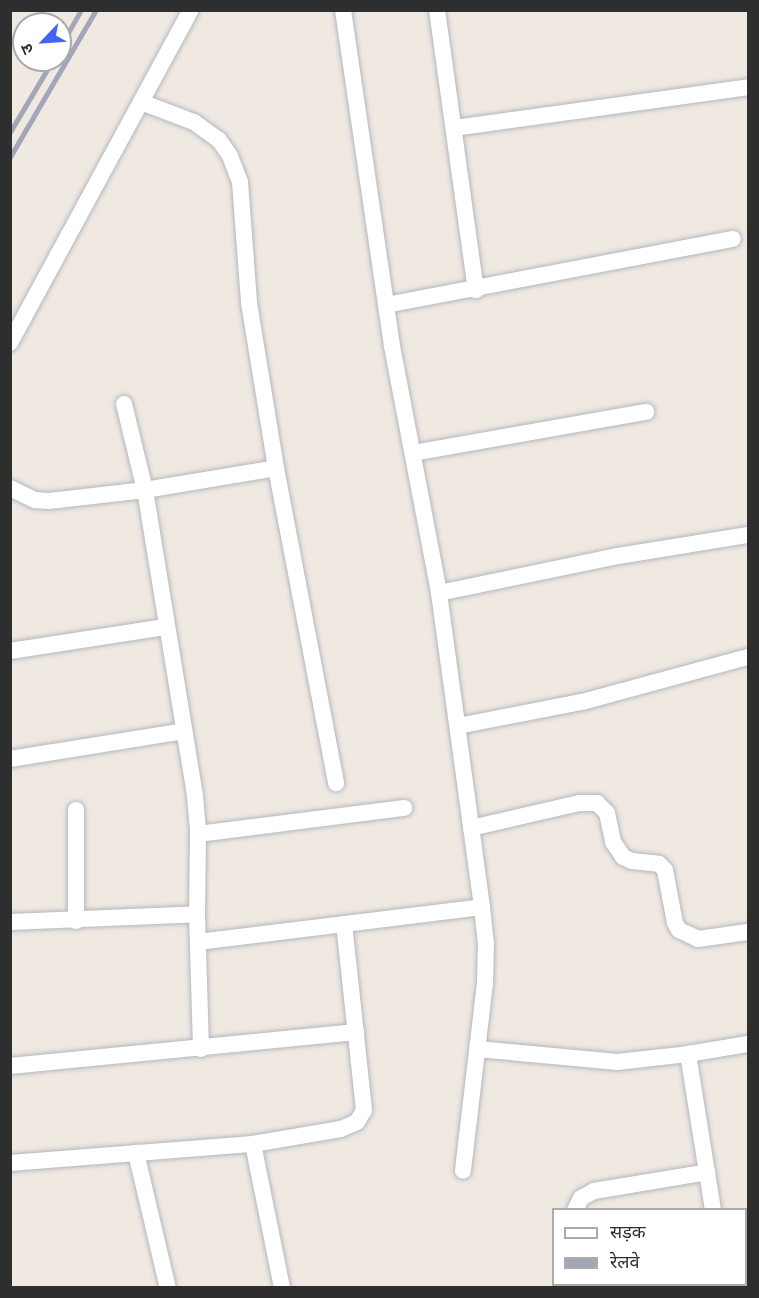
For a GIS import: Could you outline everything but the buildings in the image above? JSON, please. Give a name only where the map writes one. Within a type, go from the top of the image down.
[{"type":"street","points":[[10,344],[191,10]]},
{"type":"street","points":[[343,10],[386,305],[439,593],[486,943],[485,983],[463,1171]]},
{"type":"street","points":[[437,10],[476,290]]},
{"type":"street","points":[[454,128],[748,87]]},
{"type":"street","points":[[141,102],[194,122],[219,140],[230,156],[240,182],[249,303],[276,468],[336,783]]},
{"type":"street","points":[[386,305],[476,290],[734,239]]},
{"type":"street","points":[[124,404],[145,490],[165,627],[184,731],[198,834],[196,914],[201,1049]]},
{"type":"street","points":[[413,453],[646,412]]},
{"type":"street","points":[[10,488],[35,500],[49,501],[145,490],[276,468]]},
{"type":"street","points":[[439,593],[618,556],[748,535]]},
{"type":"street","points":[[10,651],[165,627]]},
{"type":"street","points":[[458,726],[582,702],[748,657]]},
{"type":"street","points":[[10,759],[184,731]]},
{"type":"street","points":[[471,828],[579,803],[597,803],[607,813],[613,842],[623,857],[632,861],[659,864],[665,870],[675,923],[679,930],[698,939],[748,932]]},
{"type":"street","points":[[198,834],[404,808]]},
{"type":"street","points":[[75,810],[76,921]]},
{"type":"street","points":[[198,942],[482,907]]},
{"type":"street","points":[[10,922],[76,921],[196,914]]},
{"type":"street","points":[[10,1163],[253,1144],[341,1129],[357,1122],[364,1110],[344,924]]},
{"type":"street","points":[[10,1066],[356,1032]]},
{"type":"street","points":[[477,1049],[617,1062],[748,1044]]},
{"type":"street","points":[[688,1054],[713,1208]]},
{"type":"street","points":[[253,1144],[282,1287]]},
{"type":"street","points":[[136,1153],[168,1287]]},
{"type":"street","points":[[576,1208],[581,1198],[594,1191],[707,1173]]},
{"type":"railway","points":[[72,26],[81,10]]},
{"type":"railway","points":[[10,157],[96,10]]},
{"type":"railway","points":[[10,132],[46,72]]}]
